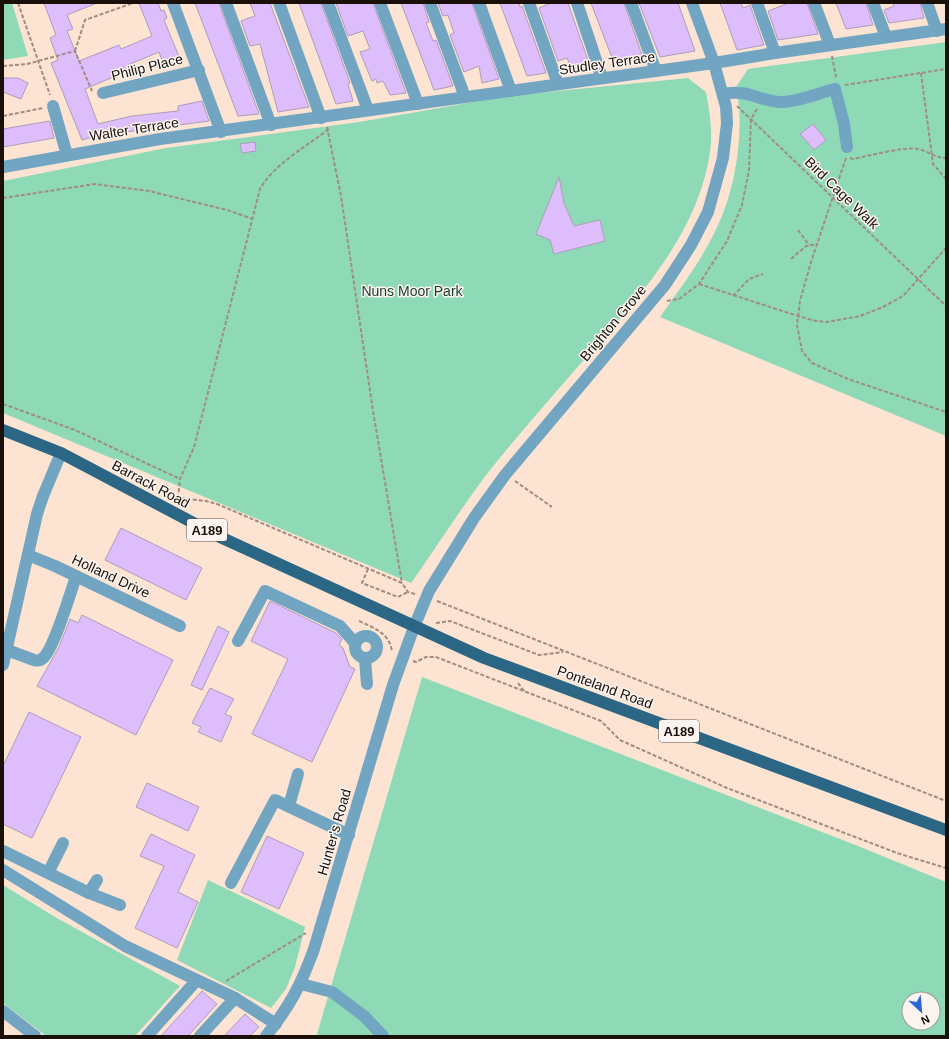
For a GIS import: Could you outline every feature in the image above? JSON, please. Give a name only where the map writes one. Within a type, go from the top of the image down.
[{"type":"main road","name":"Barrack Road","points":[[3,430],[61,453],[220,537],[414,627]]},
{"type":"main road","name":"Ponteland Road","points":[[414,627],[484,658],[946,830]]},
{"type":"street","points":[[173,3],[221,132]]},
{"type":"street","points":[[226,3],[271,125]]},
{"type":"street","points":[[279,3],[321,118]]},
{"type":"street","points":[[328,3],[368,110]]},
{"type":"street","points":[[380,3],[418,104]]},
{"type":"street","points":[[430,3],[465,97]]},
{"type":"street","points":[[479,3],[511,91]]},
{"type":"street","points":[[528,3],[558,84]]},
{"type":"street","points":[[577,3],[602,78]]},
{"type":"street","points":[[631,3],[656,71]]},
{"type":"street","name":"Brighton Grove","points":[[414,627],[426,598],[450,556],[505,475],[665,285],[701,227],[713,198],[726,140],[727,118],[724,94],[692,3]]},
{"type":"street","points":[[757,3],[775,53]]},
{"type":"street","points":[[814,3],[830,45]]},
{"type":"street","points":[[873,3],[886,37]]},
{"type":"street","points":[[927,3],[942,30]]},
{"type":"street","name":"Studley Terrace","points":[[271,125],[368,110],[714,63],[942,30]]},
{"type":"street","name":"Philip Place","points":[[103,93],[199,70]]},
{"type":"street","points":[[724,94],[736,92],[766,99],[790,101],[837,88],[848,147]]},
{"type":"street","points":[[53,106],[67,155]]},
{"type":"street","name":"Walter Terrace","points":[[3,167],[160,139],[271,125]]},
{"type":"street","points":[[3,665],[42,496],[61,453]]},
{"type":"street","name":"Holland Drive","points":[[28,555],[180,626]]},
{"type":"street","points":[[7,650],[38,661],[44,657],[54,636],[76,577]]},
{"type":"street","points":[[238,641],[265,591],[340,626],[355,643]]},
{"type":"street","name":"Hunter's Road","points":[[266,1036],[276,1024],[301,984],[323,923],[393,685],[414,627]]},
{"type":"street","points":[[367,636],[374,638],[378,645],[377,652],[372,657],[365,659],[358,656],[354,650],[355,643],[360,637],[367,636]]},
{"type":"street","points":[[365,659],[367,684]]},
{"type":"street","points":[[288,806],[298,774]]},
{"type":"street","points":[[232,883],[275,800],[349,835]]},
{"type":"street","points":[[48,873],[63,843]]},
{"type":"street","points":[[3,851],[89,894],[120,905]]},
{"type":"street","points":[[3,870],[125,946],[212,989],[235,998],[276,1024]]},
{"type":"street","points":[[89,894],[97,880]]},
{"type":"street","points":[[147,1036],[196,981]]},
{"type":"street","points":[[301,984],[332,992],[364,1016],[383,1036]]},
{"type":"street","points":[[200,1036],[235,998]]},
{"type":"street","points":[[3,1011],[34,1036]]},
{"type":"path","points":[[3,116],[53,106],[18,3]]},
{"type":"path","points":[[103,93],[94,96],[75,51],[85,20],[133,3]]},
{"type":"path","points":[[830,45],[837,88],[847,84],[946,69]]},
{"type":"path","points":[[3,66],[38,62],[75,51]]},
{"type":"path","points":[[921,73],[933,164],[946,179]]},
{"type":"path","name":"Bird Cage Walk","points":[[724,94],[946,306]]},
{"type":"path","points":[[652,301],[679,299],[699,284],[726,241],[742,205],[749,170],[752,140],[751,119],[766,99]]},
{"type":"path","points":[[321,118],[329,129],[342,204],[372,411],[402,583],[408,592],[946,801]]},
{"type":"path","points":[[174,514],[178,498],[180,479],[194,447],[260,189],[270,174],[329,129]]},
{"type":"path","points":[[946,158],[932,155],[918,149],[905,149],[853,160],[847,156],[834,199],[807,275],[797,325],[802,351],[812,363],[848,379],[946,412]]},
{"type":"path","points":[[3,198],[94,184],[149,191],[227,210],[253,219]]},
{"type":"path","points":[[798,230],[809,245]]},
{"type":"path","points":[[791,259],[809,245],[818,244]]},
{"type":"path","points":[[699,284],[816,322],[827,322],[860,316],[883,307],[902,296],[946,248]]},
{"type":"path","points":[[733,296],[749,279],[763,274]]},
{"type":"path","points":[[3,404],[76,430],[180,479]]},
{"type":"path","points":[[505,475],[552,507]]},
{"type":"path","points":[[178,498],[206,501],[217,504],[402,583]]},
{"type":"path","points":[[368,569],[362,583],[398,597],[408,592]]},
{"type":"path","points":[[359,621],[383,633],[390,645],[392,654],[416,662],[426,657],[436,657],[601,721],[620,740],[727,788],[898,853],[946,868]]},
{"type":"path","points":[[435,623],[450,621],[539,655],[564,652]]},
{"type":"path","points":[[212,989],[323,923]]},
{"type":"green space","points":[[3,3],[12,3],[28,56],[3,60]]},
{"type":"green space","points":[[946,42],[946,436],[660,317],[688,277],[711,240],[728,200],[734,177],[739,143],[740,127],[736,87],[748,69]]},
{"type":"green space","name":"Nuns Moor Park","points":[[688,78],[706,92],[710,118],[711,143],[706,173],[697,201],[685,227],[670,253],[635,300],[495,464],[470,497],[411,583],[3,413],[3,181],[166,148],[359,122],[508,96]]},
{"type":"green space","points":[[422,677],[858,846],[946,882],[946,1036],[319,1036],[317,1034]]},
{"type":"green space","points":[[208,880],[305,927],[295,967],[286,989],[271,1008],[177,960]]},
{"type":"green space","points":[[3,885],[55,917],[180,986],[135,1036],[46,1036],[3,1003]]},
{"type":"building","points":[[44,3],[97,3],[67,15],[73,29],[67,31],[79,61],[119,45],[121,49],[152,36],[139,3],[158,3],[161,11],[164,10],[167,18],[164,20],[180,59],[164,66],[159,52],[128,65],[130,70],[85,89],[98,124],[132,116],[178,111],[178,106],[202,101],[209,121],[96,136],[82,140],[51,63],[58,60],[50,38],[56,35]]},
{"type":"building","points":[[195,3],[219,3],[259,114],[238,116]]},
{"type":"building","points":[[250,3],[270,3],[309,107],[278,112],[260,44],[250,46],[241,21],[255,16]]},
{"type":"building","points":[[299,3],[321,3],[350,83],[348,84],[353,101],[336,104]]},
{"type":"building","points":[[336,3],[373,3],[406,93],[390,95],[383,81],[377,83],[376,79],[372,81],[360,52],[370,49],[363,31],[348,36]]},
{"type":"building","points":[[401,3],[423,3],[429,22],[426,23],[433,41],[436,40],[453,86],[434,90]]},
{"type":"building","points":[[438,3],[472,3],[499,79],[482,83],[479,66],[464,72],[450,35],[454,33],[448,15],[443,16]]},
{"type":"building","points":[[500,3],[519,3],[520,7],[522,6],[546,73],[527,76]]},
{"type":"building","points":[[551,3],[568,3],[591,69],[573,72],[567,58],[558,61],[539,8]]},
{"type":"building","points":[[591,3],[624,3],[643,58],[614,63]]},
{"type":"building","points":[[639,3],[678,3],[695,51],[660,57]]},
{"type":"building","points":[[720,3],[741,3],[743,8],[750,5],[764,45],[737,50]]},
{"type":"building","points":[[789,3],[807,3],[818,34],[778,40],[768,11]]},
{"type":"building","points":[[836,3],[866,3],[873,25],[846,29]]},
{"type":"building","points":[[893,3],[920,3],[924,18],[889,23],[884,10],[894,6]]},
{"type":"building","points":[[3,78],[18,78],[28,83],[21,99],[3,92]]},
{"type":"building","points":[[50,121],[54,138],[3,147],[3,129]]},
{"type":"building","points":[[813,124],[826,140],[814,150],[800,134]]},
{"type":"building","points":[[255,142],[256,151],[242,153],[240,144]]},
{"type":"building","points":[[559,177],[564,203],[574,226],[600,220],[605,241],[554,254],[550,240],[536,234]]},
{"type":"building","points":[[121,528],[202,568],[186,600],[105,560]]},
{"type":"building","points":[[270,601],[336,633],[342,639],[339,645],[343,648],[350,667],[355,669],[312,762],[252,734],[288,659],[251,641]]},
{"type":"building","points":[[82,615],[173,660],[136,735],[37,686],[59,647],[70,619],[78,623]]},
{"type":"building","points":[[218,626],[229,632],[202,690],[191,685]]},
{"type":"building","points":[[210,688],[234,699],[225,714],[232,717],[221,742],[198,732],[201,727],[192,723]]},
{"type":"building","points":[[29,712],[81,737],[32,838],[3,824],[3,766]]},
{"type":"building","points":[[147,783],[199,807],[188,831],[136,807]]},
{"type":"building","points":[[151,834],[195,855],[178,892],[198,902],[177,948],[135,928],[164,866],[140,856]]},
{"type":"building","points":[[267,836],[304,853],[279,909],[241,892]]},
{"type":"building","points":[[202,991],[217,1004],[188,1036],[161,1036]]},
{"type":"building","points":[[245,1014],[259,1027],[250,1036],[224,1036]]}]
